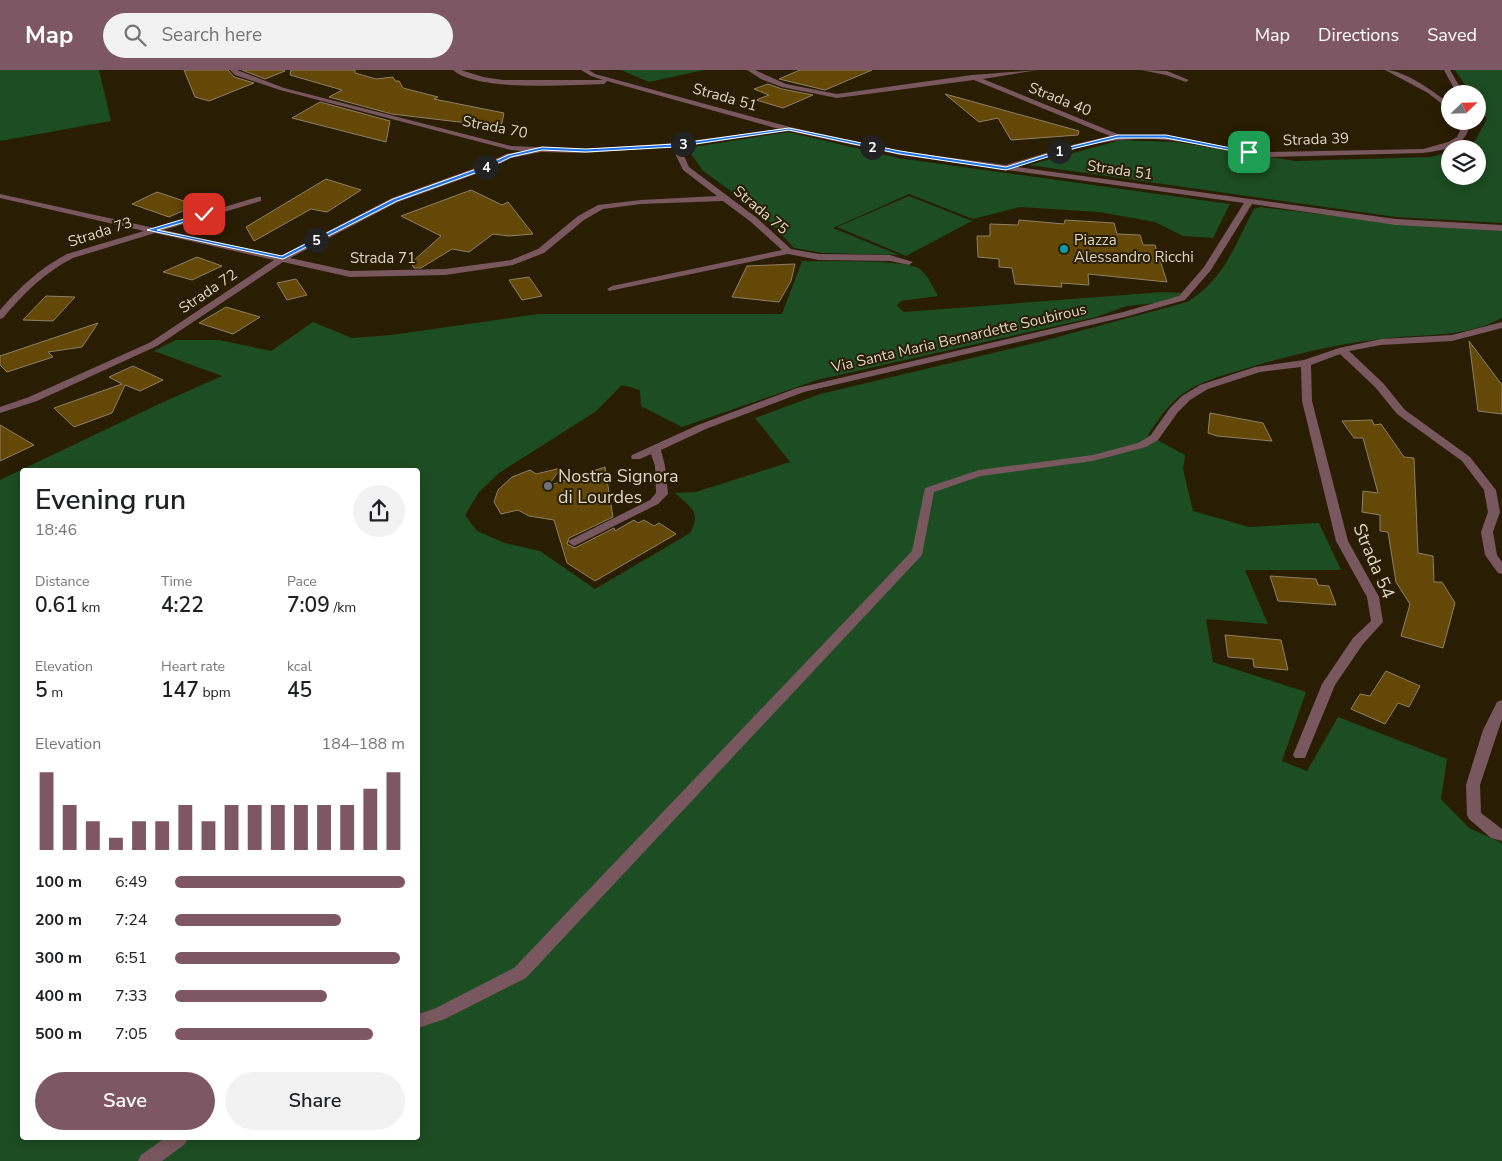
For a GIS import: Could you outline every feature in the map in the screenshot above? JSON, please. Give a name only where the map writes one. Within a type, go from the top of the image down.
[{"type":"street","name":"Strada 70","points":[[233,70],[237,74],[282,89],[511,148],[586,150],[675,145],[789,129]]},
{"type":"street","points":[[456,70],[460,74],[492,82],[623,83]]},
{"type":"street","name":"Strada 51","points":[[584,70],[593,75],[789,129],[900,152],[1396,222],[1502,228]]},
{"type":"street","points":[[611,70],[623,83]]},
{"type":"street","points":[[750,70],[763,78],[784,86],[837,96],[972,74],[1035,70]]},
{"type":"street","points":[[1144,70],[1167,73],[1186,80]]},
{"type":"street","points":[[1388,70],[1423,88],[1441,101]]},
{"type":"street","points":[[1447,70],[1456,85]]},
{"type":"street","name":"Strada 40","points":[[972,74],[1118,137]]},
{"type":"street","name":"Strada 39","points":[[1006,168],[1075,147],[1118,137],[1166,136],[1249,152],[1294,156],[1364,151],[1432,150],[1458,142],[1464,134],[1464,130]]},
{"type":"street","name":"Strada 75","points":[[675,145],[686,168],[754,220],[788,251],[819,257],[890,258],[909,262]]},
{"type":"street","name":"Strada 72","points":[[0,410],[33,399],[154,344],[283,258],[395,200],[484,168],[509,156],[542,149]]},
{"type":"street","name":"Strada 71","points":[[0,196],[350,274],[445,272],[513,262],[541,251],[582,218],[601,207],[641,202],[726,198]]},
{"type":"street","name":"Strada 73","points":[[0,316],[25,286],[48,266],[70,256],[128,239],[150,230],[258,199]]},
{"type":"street","name":"Via Santa Maria Bernardette Soubirous","points":[[636,458],[702,427],[801,390],[1106,319],[1182,298],[1208,268],[1249,202]]},
{"type":"street","points":[[612,289],[788,251]]},
{"type":"street","points":[[420,1019],[439,1014],[520,973],[918,552],[929,490],[980,473],[1066,463],[1121,452],[1142,445],[1154,438],[1174,410],[1186,398],[1204,387],[1259,370],[1306,363],[1342,350],[1381,342],[1452,338],[1502,325]]},
{"type":"street","points":[[1342,350],[1379,385],[1401,412],[1466,459],[1490,490],[1494,512],[1487,532],[1491,556],[1502,570]]},
{"type":"street","name":"Strada 54","points":[[1300,755],[1329,684],[1358,641],[1377,622],[1373,597],[1342,541],[1307,401],[1306,363]]},
{"type":"street","points":[[574,542],[654,502],[662,494],[660,466],[656,449]]},
{"type":"street","points":[[1502,705],[1490,730],[1472,785],[1474,815],[1496,834],[1502,835]]},
{"type":"street","points":[[147,1161],[176,1140]]},
{"type":"green space","points":[[0,70],[99,70],[111,121],[0,141]]},
{"type":"green space","points":[[621,70],[704,70],[649,82]]},
{"type":"green space","points":[[1455,70],[1502,70],[1502,223],[1396,217],[1029,165],[1121,140],[1175,142],[1295,161],[1430,157],[1441,154],[1441,185],[1486,185],[1486,140],[1475,140],[1481,130],[1486,130],[1486,85],[1465,85]]},
{"type":"green space","points":[[788,132],[898,158],[1230,204],[1213,238],[1183,236],[1155,222],[1099,212],[1020,207],[973,219],[909,194],[833,228],[899,255],[823,253],[794,248],[760,212],[703,171],[687,148]]},
{"type":"green space","points":[[909,196],[972,221],[906,256],[837,227]]},
{"type":"green space","points":[[1260,207],[1394,223],[1502,231],[1502,318],[1475,329],[1461,332],[1371,340],[1315,350],[1218,377],[1195,386],[1176,399],[1148,435],[1185,455],[1183,469],[1193,511],[1249,527],[1319,523],[1341,570],[1245,570],[1268,624],[1206,619],[1213,662],[1306,692],[1282,761],[1307,771],[1338,717],[1447,759],[1441,799],[1469,828],[1502,843],[1502,1161],[0,1161],[0,480],[20,470],[20,1140],[420,1140],[420,468],[25,468],[222,376],[154,351],[176,340],[219,340],[271,351],[313,322],[352,338],[391,335],[538,314],[782,314],[802,261],[880,262],[909,265],[918,268],[927,277],[938,296],[901,301],[897,306],[904,312],[1163,292],[1181,293],[1179,297],[1156,303],[1127,306],[1096,317],[817,380],[682,427],[641,406],[640,390],[622,385],[595,412],[499,473],[479,492],[465,515],[477,531],[505,543],[540,551],[595,589],[690,533],[695,520],[693,510],[675,493],[696,492],[790,462],[755,418],[820,394],[1043,341],[1187,302],[1211,283],[1234,249],[1254,209]]},
{"type":"building","points":[[184,70],[228,70],[234,77],[254,83],[209,101],[195,97]]},
{"type":"building","points":[[242,70],[284,70],[285,71],[265,79]]},
{"type":"building","points":[[291,70],[355,70],[355,73],[376,79],[393,77],[395,81],[399,81],[403,88],[438,97],[434,99],[504,113],[501,127],[392,114],[329,97],[342,90],[290,75]]},
{"type":"building","points":[[800,70],[872,70],[825,90],[779,79]]},
{"type":"building","points":[[768,84],[782,89],[813,95],[783,108],[756,100],[769,95],[754,89]]},
{"type":"building","points":[[945,94],[1079,131],[1078,135],[1011,140],[998,118],[979,122]]},
{"type":"building","points":[[320,102],[390,121],[386,142],[292,118]]},
{"type":"building","points":[[326,179],[361,190],[327,212],[311,209],[254,241],[246,227]]},
{"type":"building","points":[[471,190],[502,205],[508,202],[533,234],[509,236],[493,234],[469,252],[452,249],[421,268],[414,268],[411,263],[441,236],[401,216]]},
{"type":"building","points":[[157,192],[196,205],[169,217],[132,204]]},
{"type":"building","points":[[1019,220],[1064,224],[1065,220],[1114,223],[1117,234],[1140,235],[1143,245],[1155,245],[1167,282],[1088,274],[1089,285],[1061,283],[1062,287],[1015,284],[1012,268],[999,267],[999,259],[978,257],[977,236],[990,236],[990,224],[1018,225]]},
{"type":"building","points":[[197,257],[222,266],[192,280],[163,272]]},
{"type":"building","points":[[795,264],[791,281],[779,302],[732,297],[747,266]]},
{"type":"building","points":[[529,277],[542,296],[522,300],[509,280]]},
{"type":"building","points":[[296,279],[307,295],[287,300],[277,283]]},
{"type":"building","points":[[46,296],[75,297],[53,321],[23,320]]},
{"type":"building","points":[[226,307],[260,317],[233,334],[199,323]]},
{"type":"building","points":[[98,323],[82,347],[48,352],[53,357],[7,372],[0,365],[0,356]]},
{"type":"building","points":[[1469,341],[1502,385],[1502,414],[1478,411]]},
{"type":"building","points":[[133,366],[163,380],[140,391],[125,385],[112,413],[74,427],[54,408],[122,384],[109,377]]},
{"type":"building","points":[[1210,413],[1263,423],[1272,441],[1217,436],[1208,433]]},
{"type":"building","points":[[1372,420],[1374,425],[1381,424],[1404,457],[1414,458],[1418,553],[1433,556],[1434,582],[1442,582],[1455,603],[1443,648],[1401,636],[1410,604],[1396,582],[1388,532],[1380,531],[1380,515],[1362,512],[1363,491],[1378,493],[1363,438],[1354,438],[1342,421]]},
{"type":"building","points":[[0,425],[34,445],[0,461]]},
{"type":"building","points":[[605,467],[613,517],[569,538],[567,544],[575,548],[614,528],[615,531],[634,520],[638,523],[644,520],[654,526],[659,523],[676,534],[595,581],[567,563],[554,520],[529,516],[518,510],[501,514],[494,502],[498,490],[512,477],[530,470],[536,474],[561,468],[548,486]]},
{"type":"building","points":[[1270,576],[1316,579],[1318,585],[1329,586],[1336,605],[1278,601]]},
{"type":"building","points":[[1225,635],[1281,640],[1288,670],[1254,667],[1253,659],[1228,657]]},
{"type":"building","points":[[1386,671],[1420,686],[1409,707],[1398,703],[1385,724],[1351,709],[1360,694],[1370,696]]},
{"type":"place","name":"Piazza Alessandro Ricchi","points":[[1064,249]]},
{"type":"place","name":"Nostra Signora di Lourdes","points":[[548,486]]},
{"type":"route","points":[[204,214],[150,230],[283,258],[395,200],[484,168],[509,156],[542,149],[586,150],[675,145],[789,129],[900,152],[1006,168],[1075,147],[1118,137],[1166,136],[1249,152]]}]
